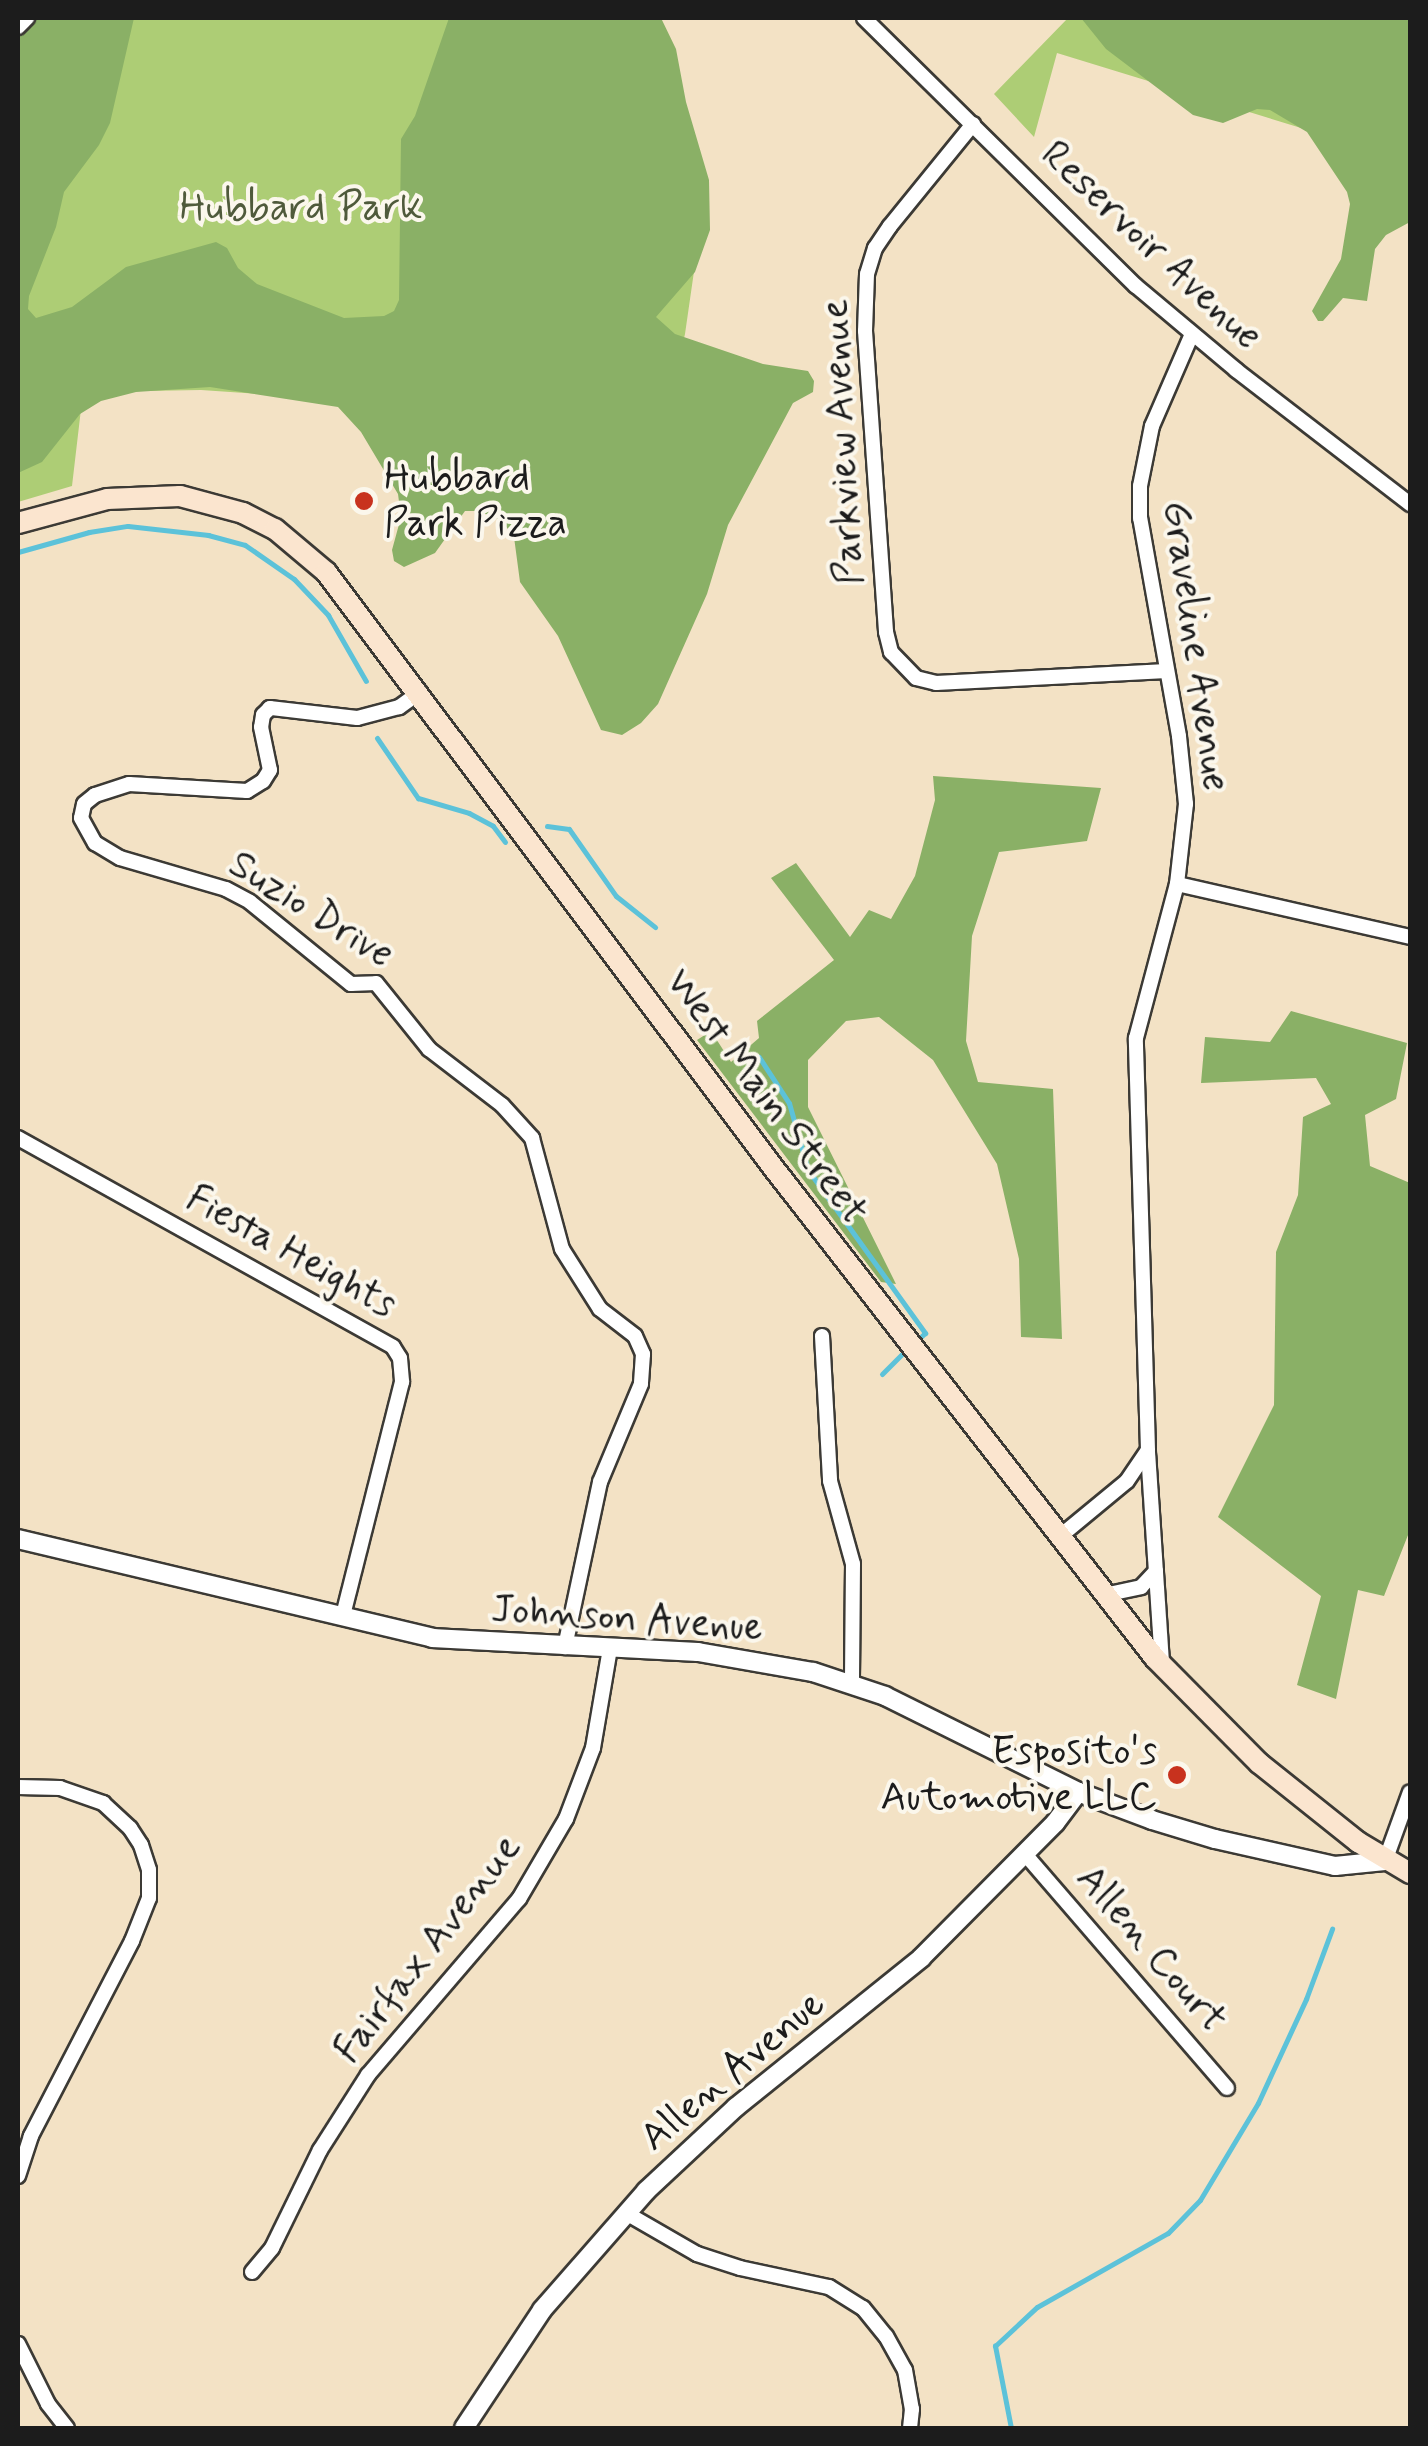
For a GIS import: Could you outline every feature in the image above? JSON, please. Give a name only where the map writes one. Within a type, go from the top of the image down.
[{"type":"main road","name":"West Main Street","points":[[18,524],[107,499],[143,494],[180,496],[243,513],[275,529],[326,572],[903,1337],[1162,1666],[1227,1735],[1386,1860],[1410,1873]]},
{"type":"street","points":[[18,27],[27,18]]},
{"type":"street","name":"Reservoir Avenue","points":[[864,18],[1096,248],[1192,334],[1410,504]]},
{"type":"street","name":"Parkview Avenue","points":[[974,124],[890,226],[867,274],[866,331],[886,632],[902,668],[916,678],[936,683],[1167,671]]},
{"type":"street","name":"Graveline Avenue","points":[[1162,1666],[1148,1450],[1136,1038],[1176,884],[1186,804],[1140,518],[1140,486],[1152,426],[1192,334]]},
{"type":"street","name":"Suzio Drive","points":[[420,692],[399,707],[357,718],[270,708],[263,715],[261,726],[270,770],[264,781],[247,792],[128,784],[95,795],[84,804],[81,818],[95,842],[120,858],[226,888],[250,902],[351,984],[376,983],[429,1050],[502,1105],[532,1138],[562,1249],[600,1308],[635,1336],[642,1354],[642,1384],[600,1482],[565,1647]]},
{"type":"street","points":[[1176,884],[1410,937]]},
{"type":"street","name":"Fiesta Heights","points":[[18,1138],[393,1347],[403,1370],[402,1382],[343,1616]]},
{"type":"street","points":[[822,1336],[830,1481],[852,1564],[852,1683]]},
{"type":"street","points":[[1058,1538],[1127,1481],[1148,1450]]},
{"type":"street","name":"Johnson Avenue","points":[[18,1539],[432,1638],[730,1655],[852,1683],[1078,1792],[1215,1840],[1334,1866],[1386,1860]]},
{"type":"street","points":[[1104,1595],[1141,1586],[1156,1571]]},
{"type":"street","name":"Fairfax Avenue","points":[[252,2272],[272,2248],[320,2150],[368,2075],[518,1899],[566,1819],[593,1748],[610,1649]]},
{"type":"street","points":[[18,1787],[60,1788],[102,1803],[130,1828],[140,1845],[148,1870],[149,1898],[132,1941],[32,2136],[18,2176]]},
{"type":"street","name":"Allen Avenue","points":[[464,2428],[542,2310],[626,2213],[736,2107],[921,1958],[1025,1854],[1078,1792]]},
{"type":"street","points":[[1386,1860],[1410,1792]]},
{"type":"street","name":"Allen Court","points":[[1025,1854],[1227,2088]]},
{"type":"street","points":[[626,2213],[697,2254],[740,2268],[828,2287],[863,2308],[905,2370],[912,2409],[910,2428]]},
{"type":"street","points":[[18,2344],[48,2404],[67,2428]]},
{"type":"green space","name":"Hubbard Park","points":[[18,18],[453,18],[705,195],[685,334],[633,557],[402,404],[201,390],[83,392],[72,486],[18,502]]},
{"type":"green space","name":"Hubbard Park","points":[[18,18],[134,18],[110,123],[99,145],[64,192],[56,227],[29,296],[28,309],[36,318],[72,307],[126,267],[216,242],[227,248],[238,268],[257,284],[344,318],[384,316],[394,311],[399,300],[401,139],[415,116],[449,18],[661,18],[676,49],[686,102],[709,180],[710,230],[695,272],[656,317],[675,334],[763,364],[808,371],[814,381],[813,392],[793,403],[728,525],[707,594],[658,704],[641,723],[622,735],[601,730],[558,636],[520,582],[514,537],[501,520],[478,511],[465,511],[435,553],[404,567],[394,561],[392,550],[401,517],[398,494],[361,432],[338,407],[210,387],[136,392],[101,401],[80,414],[42,462],[18,473]]},
{"type":"green space","points":[[1068,18],[1410,18],[1350,143],[1057,53],[1034,137],[994,94]]},
{"type":"green space","points":[[1081,18],[1410,18],[1410,222],[1386,235],[1375,249],[1367,301],[1343,298],[1323,321],[1318,321],[1312,311],[1341,259],[1350,204],[1347,192],[1307,132],[1270,110],[1257,109],[1223,123],[1193,115],[1106,49]]},
{"type":"green space","points":[[933,776],[1101,788],[1087,841],[999,852],[972,936],[966,1041],[978,1082],[1053,1089],[1062,1339],[1021,1337],[1019,1259],[997,1164],[933,1060],[879,1017],[846,1021],[808,1060],[808,1107],[896,1284],[881,1282],[697,1040],[711,1031],[731,1062],[759,1038],[757,1021],[834,960],[771,878],[796,863],[850,937],[869,910],[891,919],[915,876],[935,800]]},
{"type":"green space","points":[[1291,1011],[1407,1043],[1396,1099],[1365,1115],[1370,1166],[1410,1183],[1410,1530],[1384,1596],[1358,1590],[1336,1699],[1297,1685],[1321,1596],[1218,1517],[1274,1405],[1276,1252],[1298,1195],[1303,1117],[1331,1104],[1316,1078],[1201,1083],[1205,1037],[1270,1042]]},
{"type":"waterway","points":[[18,552],[89,532],[128,526],[208,535],[245,545],[294,579],[328,615],[366,681]]},
{"type":"waterway","points":[[377,738],[418,798],[469,813],[493,826],[505,842]]},
{"type":"waterway","points":[[547,826],[569,829],[616,896],[655,927]]},
{"type":"waterway","points":[[759,1057],[789,1103],[808,1170],[925,1333],[916,1341]]},
{"type":"waterway","points":[[882,1374],[908,1348]]},
{"type":"waterway","points":[[1011,2428],[995,2346],[1037,2307],[1168,2233],[1200,2200],[1258,2103],[1306,1999],[1332,1929]]},
{"type":"place","name":"Hubbard Park Pizza","points":[[364,501]]},
{"type":"place","name":"Esposito's Automotive LLC","points":[[1177,1775]]}]
